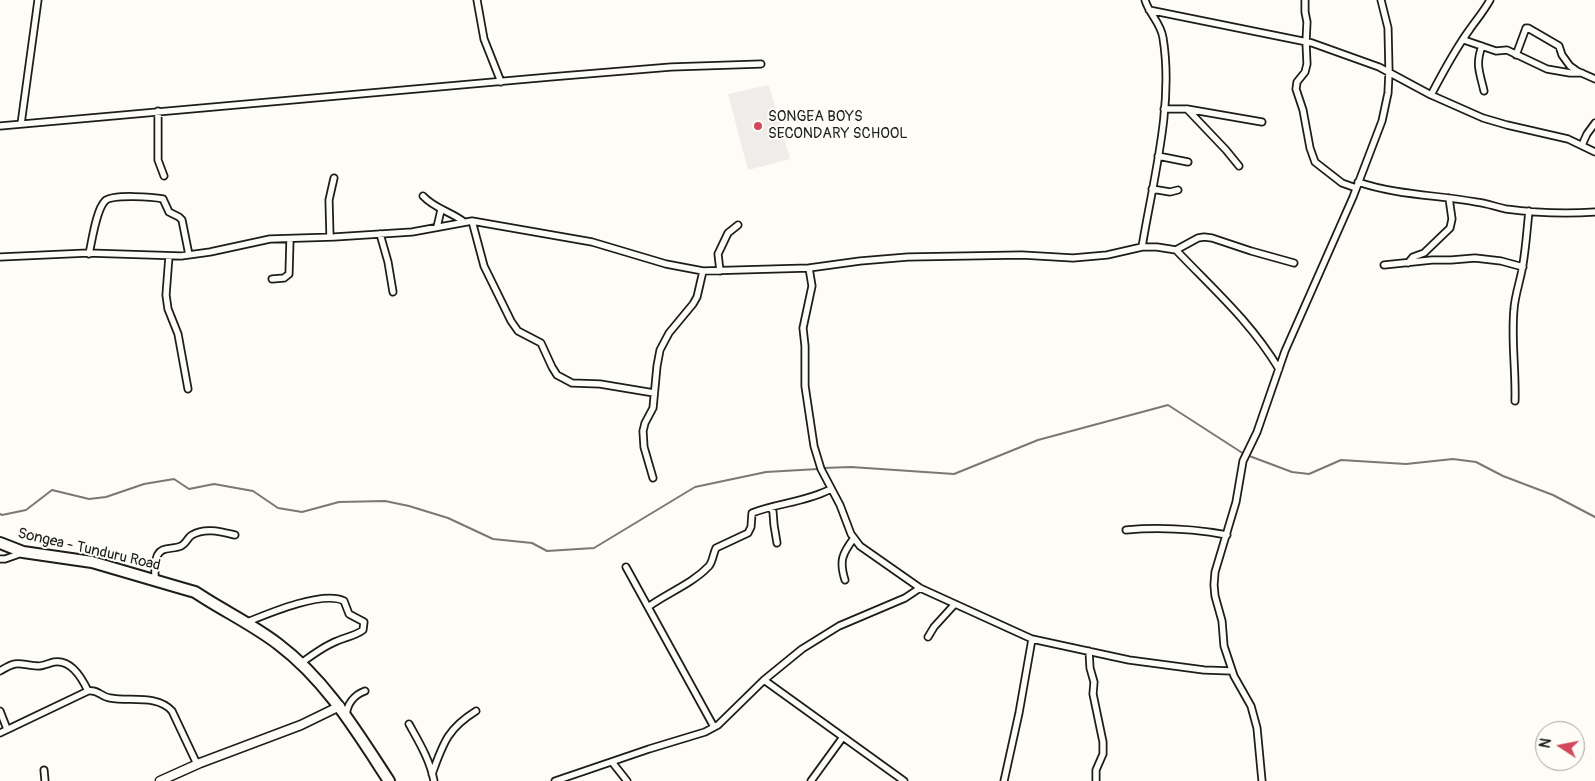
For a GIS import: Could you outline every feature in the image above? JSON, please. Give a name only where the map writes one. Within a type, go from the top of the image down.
[{"type":"highway","name":"Songea - Tunduru Road","points":[[0,543],[23,552],[92,562],[195,592],[278,644],[314,676],[340,706],[389,781]]},
{"type":"street","points":[[21,124],[38,0]]},
{"type":"street","points":[[477,0],[484,38],[501,82]]},
{"type":"street","points":[[1142,247],[1158,156],[1167,79],[1163,36],[1145,0]]},
{"type":"street","points":[[1305,0],[1307,68],[1296,82],[1296,89],[1303,110],[1305,128],[1313,158],[1315,162],[1342,183],[1530,211],[1573,214],[1595,212]]},
{"type":"street","points":[[1262,781],[1257,728],[1251,706],[1232,671],[1224,646],[1222,621],[1215,596],[1215,572],[1236,502],[1243,461],[1265,410],[1278,369],[1357,185],[1382,121],[1390,72],[1388,28],[1381,0]]},
{"type":"street","points":[[1431,96],[1490,0]]},
{"type":"street","points":[[1149,10],[1332,49],[1390,72],[1431,96],[1483,118],[1559,136],[1595,152]]},
{"type":"street","points":[[1516,55],[1526,28],[1528,28],[1558,46],[1570,66],[1595,79]]},
{"type":"street","points":[[1464,40],[1496,51],[1507,50],[1547,69],[1582,73]]},
{"type":"street","points":[[1482,46],[1478,66],[1484,91]]},
{"type":"street","points":[[0,126],[671,67],[761,64]]},
{"type":"street","points":[[1164,109],[1187,110],[1262,122]]},
{"type":"street","points":[[1187,110],[1239,166]]},
{"type":"street","points":[[158,111],[158,160],[164,176]]},
{"type":"street","points":[[1582,145],[1586,134],[1595,123]]},
{"type":"street","points":[[1158,156],[1188,162]]},
{"type":"street","points":[[330,237],[328,200],[334,178]]},
{"type":"street","points":[[1152,189],[1170,192],[1178,190]]},
{"type":"street","points":[[423,196],[432,205],[464,222]]},
{"type":"street","points":[[89,254],[96,222],[106,201],[110,198],[130,197],[164,199],[169,212],[182,220],[188,255]]},
{"type":"street","points":[[1408,263],[1413,257],[1424,252],[1450,228],[1452,219],[1448,198]]},
{"type":"street","points":[[437,227],[441,210]]},
{"type":"street","points":[[1515,401],[1514,309],[1523,267],[1530,211]]},
{"type":"street","points":[[0,258],[89,254],[188,255],[270,239],[412,232],[472,221],[592,242],[666,264],[703,272],[809,268],[860,260],[908,257],[1022,256],[1073,258],[1107,255],[1142,247],[1157,247],[1176,250],[1234,308],[1255,334],[1278,369]]},
{"type":"street","points":[[472,221],[484,266],[511,320],[518,331],[541,342],[552,367],[558,375],[572,382],[600,384],[654,393]]},
{"type":"street","points":[[720,271],[718,254],[728,233],[738,225]]},
{"type":"street","points":[[380,234],[388,262],[393,292]]},
{"type":"street","points":[[1176,250],[1198,238],[1204,237],[1294,263]]},
{"type":"street","points":[[272,279],[284,278],[289,274],[290,239]]},
{"type":"street","points":[[169,256],[166,295],[168,309],[178,334],[188,389]]},
{"type":"street","points":[[1384,264],[1475,258],[1501,261],[1523,267]]},
{"type":"street","points":[[809,268],[812,286],[803,328],[805,386],[814,446],[820,468],[840,505],[854,538],[870,554],[883,561],[920,588],[1032,640],[1129,660],[1204,670],[1232,671]]},
{"type":"street","points":[[653,478],[644,447],[643,431],[653,408],[660,350],[669,333],[694,304],[703,272]]},
{"type":"street","points":[[648,607],[685,584],[709,566],[716,548],[748,533],[751,527],[752,514],[771,507],[820,495],[831,489]]},
{"type":"street","points":[[771,507],[778,542]]},
{"type":"street","points":[[1126,530],[1183,529],[1227,535]]},
{"type":"street","points":[[154,579],[156,557],[159,551],[181,546],[192,534],[204,531],[235,535]]},
{"type":"street","points":[[845,580],[842,570],[842,557],[854,538]]},
{"type":"street","points":[[0,559],[23,552]]},
{"type":"street","points":[[626,567],[714,727]]},
{"type":"street","points":[[555,781],[705,732],[714,727],[764,680],[802,649],[839,626],[905,598],[920,588]]},
{"type":"street","points":[[245,623],[312,600],[337,598],[344,601],[349,614],[364,622],[363,630],[358,634],[336,641],[300,664]]},
{"type":"street","points":[[928,637],[934,627],[954,605]]},
{"type":"street","points":[[1004,781],[1032,640]]},
{"type":"street","points":[[1089,651],[1090,668],[1094,682],[1093,694],[1103,742],[1103,754],[1096,770],[1096,781]]},
{"type":"street","points":[[0,671],[16,663],[38,666],[59,662],[72,667],[88,690]]},
{"type":"street","points":[[764,680],[904,781]]},
{"type":"street","points":[[0,734],[88,690],[95,690],[102,696],[143,700],[168,706],[197,764]]},
{"type":"street","points":[[346,716],[353,698],[365,691]]},
{"type":"street","points":[[160,781],[197,764],[302,725],[340,706]]},
{"type":"street","points":[[0,710],[7,729]]},
{"type":"street","points":[[433,778],[442,748],[454,727],[476,711]]},
{"type":"street","points":[[409,724],[425,755],[433,778]]},
{"type":"street","points":[[811,781],[843,737]]},
{"type":"street","points":[[612,762],[627,781]]},
{"type":"street","points":[[44,770],[45,781]]},
{"type":"shaded area","name":"SONGEA BOYS SECONDARY SCHOOL","points":[[769,85],[790,159],[748,170],[728,94]]},
{"type":"waterway","points":[[823,468],[851,467],[954,474],[1038,440],[1168,405],[1244,454],[1292,472],[1309,474],[1341,460],[1406,464],[1453,459],[1476,462],[1503,476],[1553,495],[1595,517]]},
{"type":"waterway","points":[[0,514],[26,510],[52,490],[89,499],[106,497],[144,484],[174,479],[189,489],[214,484],[253,491],[278,508],[302,512],[339,502],[385,501],[448,518],[493,539],[532,543],[547,551],[594,548],[695,487],[766,472],[818,469]]},
{"type":"place","name":"SONGEA BOYS SECONDARY SCHOOL","points":[[758,126]]}]
